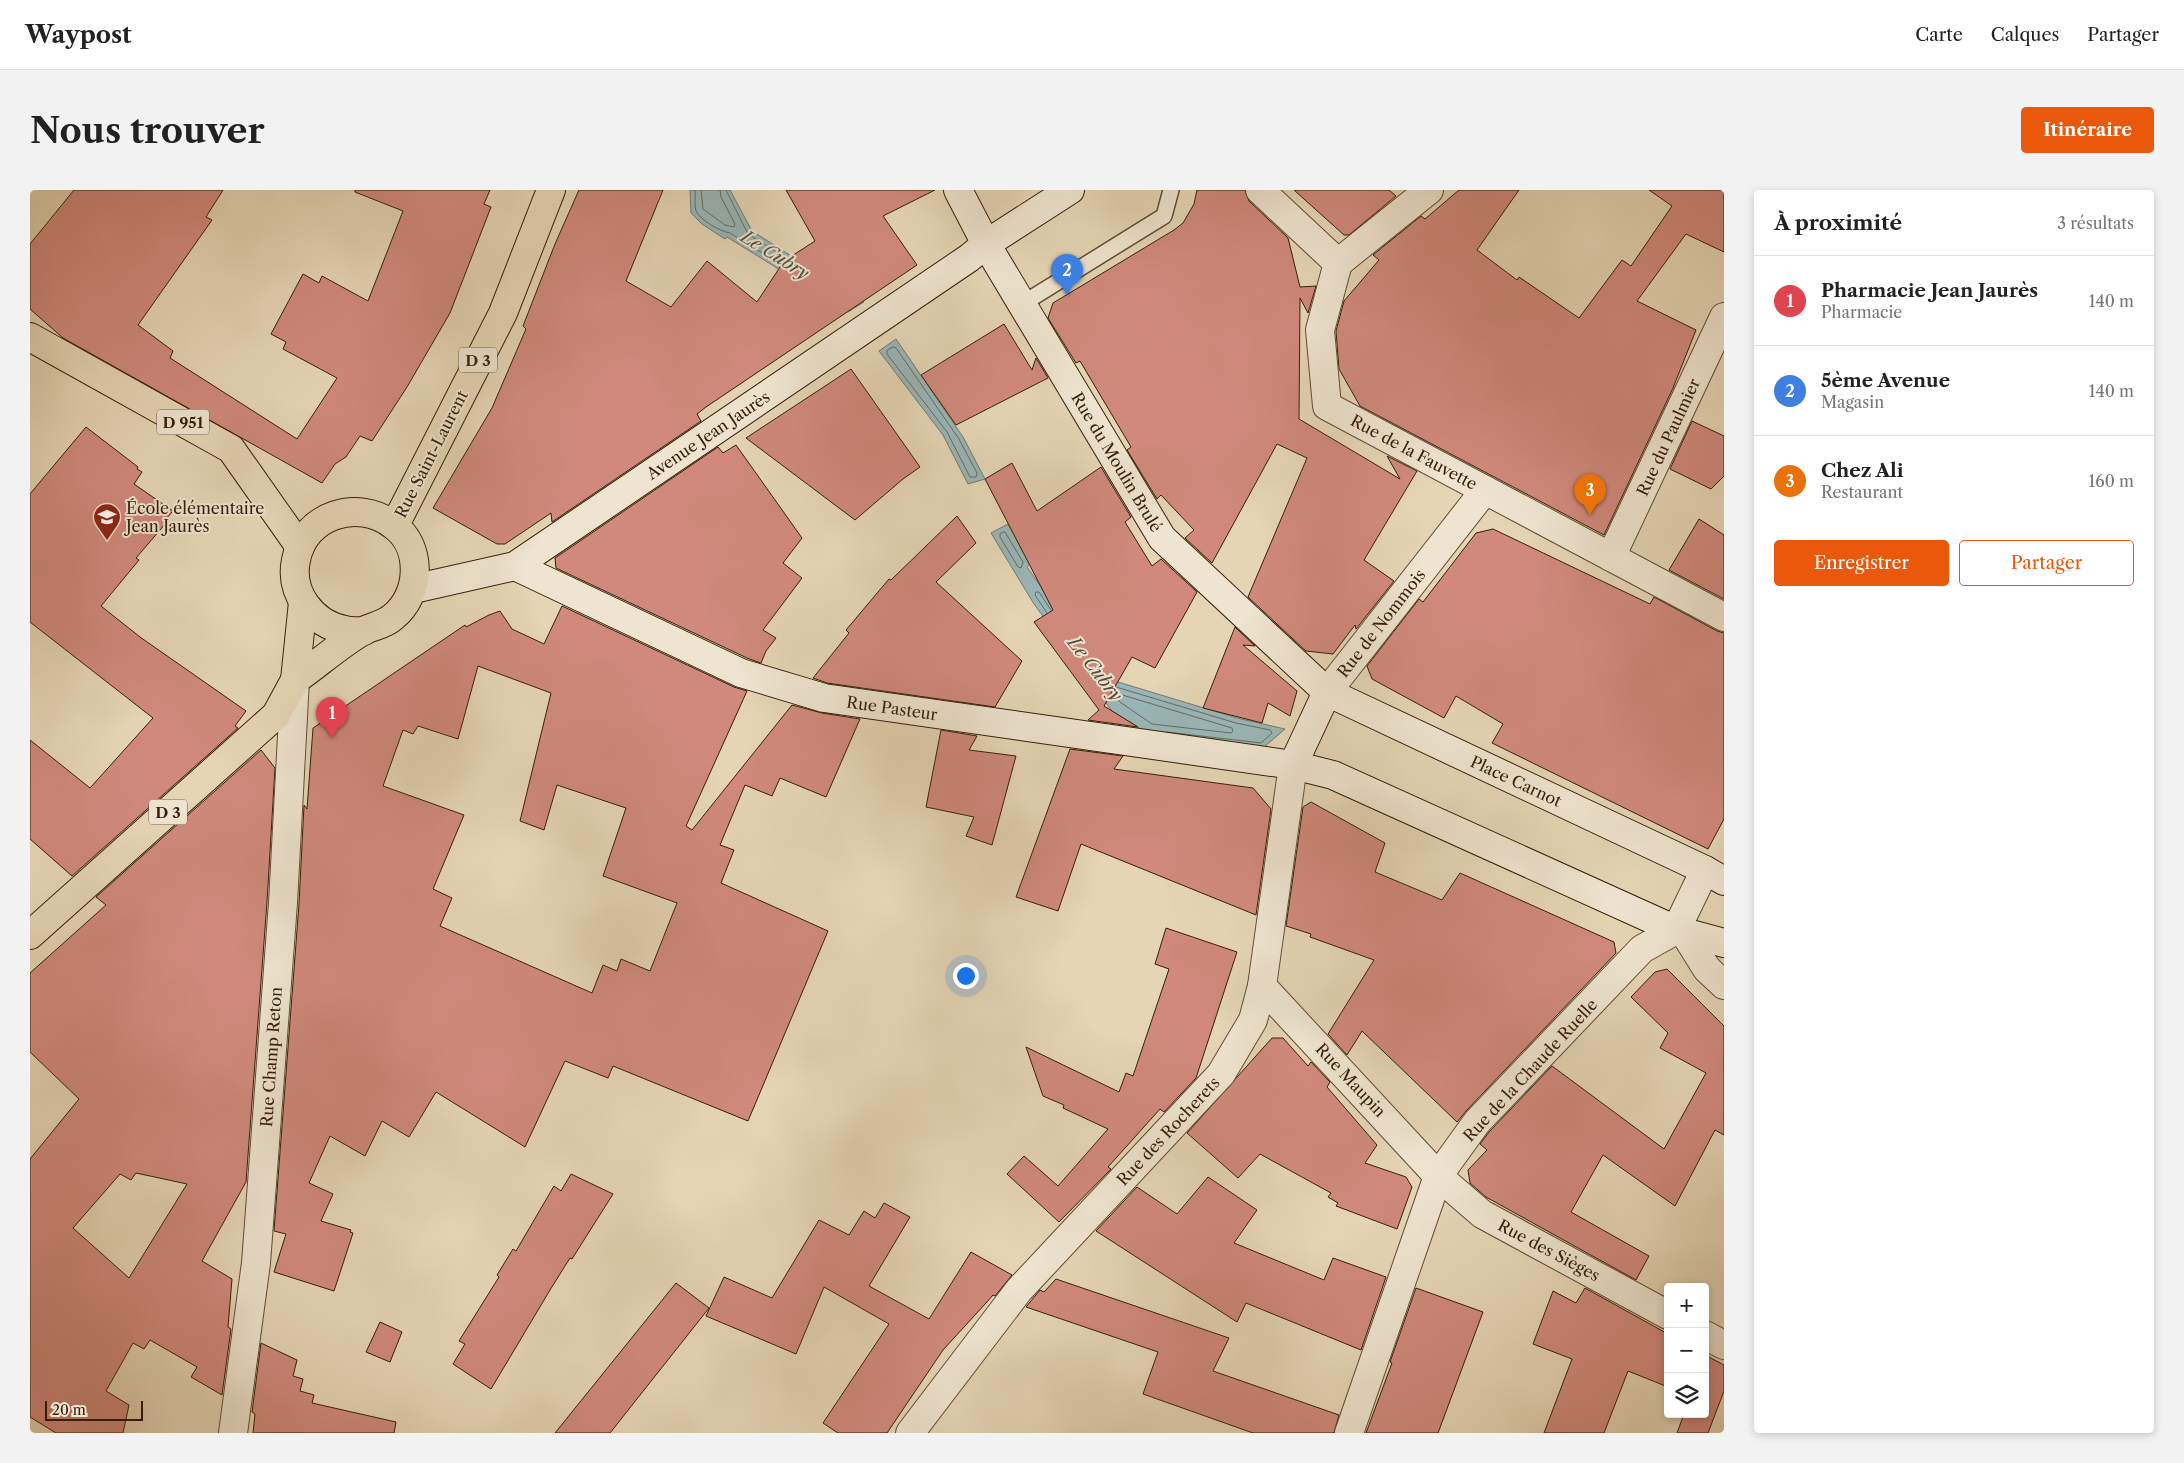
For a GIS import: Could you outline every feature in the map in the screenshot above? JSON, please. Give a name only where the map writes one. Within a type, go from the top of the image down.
[{"type":"main road","name":"Rue Saint-Laurent","points":[[395,526],[502,313],[551,190]]},
{"type":"main road","name":"D 951","points":[[30,337],[231,449],[300,547]]},
{"type":"main road","points":[[361,511],[379,516],[395,526],[406,539],[413,555],[416,572],[412,589],[405,604],[394,617],[380,626],[364,631],[346,631],[329,625],[314,616],[303,602],[295,575],[300,547],[310,531],[325,519],[342,512],[361,511]]},
{"type":"main road","name":"D 3","points":[[30,935],[276,715],[295,680],[303,602]]},
{"type":"main road","name":"D 3","points":[[295,680],[364,631]]},
{"type":"street","name":"Avenue Jean Jaurès","points":[[412,589],[515,566],[969,258],[986,244],[1070,190]]},
{"type":"street","points":[[1260,190],[1338,263],[1429,190]]},
{"type":"street","name":"Rue du Moulin Brulé","points":[[962,191],[986,244],[1162,538],[1327,692]]},
{"type":"street","name":"Rue de la Fauvette","points":[[1338,263],[1320,330],[1327,406],[1724,617]]},
{"type":"street","name":"Rue du Paulmier","points":[[1611,557],[1724,317]]},
{"type":"street","name":"Rue de Nommois","points":[[1293,765],[1327,692],[1485,490]]},
{"type":"street","name":"Rue Pasteur","points":[[515,566],[742,672],[824,698],[1293,765]]},
{"type":"street","name":"Rue Champ Reton","points":[[233,1433],[256,1263],[283,903],[295,680]]},
{"type":"street","name":"Place Carnot","points":[[1327,692],[1715,876],[1680,932]]},
{"type":"street","points":[[1293,765],[1333,775],[1680,932],[1724,943]]},
{"type":"street","name":"Rue des Rocherets","points":[[910,1433],[1019,1290],[1221,1074],[1253,1020],[1262,986],[1293,765]]},
{"type":"street","points":[[1680,932],[1707,969],[1724,985]]},
{"type":"street","name":"Rue de la Chaude Ruelle","points":[[1350,1433],[1438,1176],[1478,1122],[1642,949],[1680,932]]},
{"type":"street","name":"Rue Maupin","points":[[1262,986],[1438,1176]]},
{"type":"street","name":"Rue des Sièges","points":[[1438,1176],[1482,1214],[1664,1313]]},
{"type":"street","points":[[1709,1337],[1724,1345]]},
{"type":"lane","points":[[1022,304],[1164,216],[1171,190]]},
{"type":"water","name":"Le Cubry","points":[[690,190],[730,190],[752,231],[864,302],[848,312],[727,237],[725,239],[702,224],[691,213]]},
{"type":"water","points":[[896,339],[963,437],[985,479],[968,484],[943,435],[879,351]]},
{"type":"water","name":"Le Cubry","points":[[1008,524],[1030,564],[1027,567],[1082,644],[1084,642],[1118,682],[1237,718],[1285,729],[1263,748],[1142,730],[1112,711],[1034,604],[991,533]]},
{"type":"building","points":[[74,190],[223,190],[206,217],[212,220],[138,325],[173,351],[170,358],[297,439],[337,378],[283,349],[286,342],[271,334],[303,274],[319,283],[322,276],[368,301],[403,211],[355,192],[355,190],[490,190],[484,204],[491,207],[450,313],[407,387],[372,441],[360,436],[346,457],[335,464],[322,483],[63,338],[30,309],[30,244]]},
{"type":"building","points":[[579,190],[663,190],[626,281],[671,307],[707,261],[757,302],[784,261],[815,241],[786,190],[935,190],[883,216],[917,265],[706,407],[697,414],[701,421],[552,522],[551,513],[505,544],[497,544],[433,508],[492,408],[526,329],[523,326],[555,244]]},
{"type":"building","points":[[1197,190],[1245,190],[1249,201],[1288,238],[1300,287],[1316,286],[1308,313],[1300,298],[1299,419],[1400,479],[1387,456],[1417,471],[1364,560],[1394,581],[1356,629],[1355,625],[1333,654],[1306,651],[1248,597],[1307,458],[1277,444],[1212,563],[1185,538],[1194,530],[1161,495],[1157,499],[1127,450],[1131,447],[1080,361],[1076,363],[1048,318],[1053,303],[1183,223],[1194,204]]},
{"type":"building","points":[[1294,190],[1389,190],[1396,196],[1349,235],[1344,235]]},
{"type":"building","points":[[1459,190],[1519,190],[1477,250],[1517,280],[1519,277],[1579,318],[1622,260],[1631,266],[1672,206],[1649,190],[1724,190],[1724,252],[1686,234],[1637,301],[1696,330],[1673,388],[1604,535],[1360,406],[1339,369],[1336,331],[1344,301],[1379,260],[1373,255],[1421,216],[1425,219]]},
{"type":"building","points":[[1004,324],[1032,370],[1036,358],[1048,378],[956,425],[921,375]]},
{"type":"building","points":[[851,369],[920,467],[855,520],[746,438]]},
{"type":"building","points":[[1692,421],[1724,436],[1724,476],[1711,489],[1670,469]]},
{"type":"building","points":[[86,427],[138,467],[137,469],[142,472],[134,484],[173,511],[164,521],[166,523],[136,558],[139,560],[101,606],[140,637],[246,711],[235,726],[238,728],[72,876],[30,839],[30,740],[90,788],[153,718],[30,622],[30,494]]},
{"type":"building","points":[[736,445],[802,538],[783,563],[802,578],[763,630],[776,638],[766,651],[761,663],[556,568],[555,558],[718,447],[723,453]]},
{"type":"building","points":[[1012,463],[1037,511],[1101,467],[1131,517],[1125,522],[1152,566],[1161,559],[1197,592],[1155,668],[1132,657],[1104,706],[1138,727],[1088,720],[1099,710],[1034,622],[1053,610],[985,479]]},
{"type":"building","points":[[957,516],[976,543],[936,582],[1022,661],[995,707],[827,683],[813,678],[849,633],[846,630],[889,579],[891,580]]},
{"type":"building","points":[[1699,519],[1724,535],[1724,599],[1669,570]]},
{"type":"building","points":[[1493,529],[1650,604],[1654,597],[1724,633],[1724,819],[1708,849],[1492,743],[1503,724],[1456,696],[1444,718],[1372,679],[1367,666],[1419,599],[1423,602],[1476,533]]},
{"type":"building","points":[[562,606],[734,687],[747,691],[686,826],[692,830],[792,705],[822,713],[860,719],[826,797],[780,778],[772,796],[745,785],[720,845],[734,850],[721,883],[828,931],[748,1121],[613,1066],[608,1078],[565,1061],[525,1147],[436,1092],[409,1137],[382,1121],[365,1156],[330,1136],[309,1183],[333,1194],[321,1221],[351,1230],[350,1232],[353,1233],[334,1291],[274,1272],[286,1234],[274,1231],[299,904],[304,805],[307,809],[313,728],[465,625],[466,627],[500,611],[512,629],[544,644]],"holes":[[[478,666],[551,693],[520,821],[544,830],[557,785],[626,808],[603,876],[677,903],[650,971],[621,959],[617,971],[603,965],[592,993],[440,926],[452,898],[433,889],[464,815],[383,786],[403,730],[413,734],[418,726],[458,739]]]},
{"type":"building","points":[[1235,627],[1255,646],[1243,645],[1297,691],[1290,716],[1268,703],[1262,723],[1203,708]]},
{"type":"building","points":[[941,730],[977,736],[969,750],[1016,756],[992,845],[966,836],[974,817],[926,807]]},
{"type":"building","points":[[1070,749],[1123,756],[1114,769],[1253,788],[1271,809],[1256,915],[1081,844],[1058,911],[1016,897]]},
{"type":"building","points":[[261,750],[275,768],[246,1182],[202,1261],[232,1279],[228,1327],[231,1329],[222,1395],[191,1377],[197,1367],[150,1340],[144,1349],[133,1343],[106,1391],[129,1405],[123,1433],[56,1433],[30,1417],[30,1159],[79,1099],[30,1052],[30,973],[106,905],[96,897]],"holes":[[[136,1173],[187,1184],[129,1278],[73,1228],[120,1174],[131,1180]]]},
{"type":"building","points":[[1311,802],[1385,843],[1375,872],[1442,900],[1460,873],[1614,942],[1616,953],[1457,1122],[1362,1031],[1347,1055],[1328,1034],[1374,960],[1310,937],[1311,934],[1286,926],[1303,807]]},
{"type":"building","points":[[1166,928],[1237,952],[1196,1078],[1164,1112],[1160,1109],[1108,1167],[1111,1169],[1059,1222],[1007,1174],[1024,1156],[1058,1186],[1108,1129],[1063,1108],[1064,1105],[1043,1096],[1026,1047],[1119,1092],[1126,1073],[1133,1076],[1169,969],[1155,964]]},
{"type":"building","points":[[1667,969],[1724,1026],[1724,1135],[1715,1130],[1675,1206],[1603,1155],[1571,1212],[1649,1256],[1636,1280],[1486,1197],[1470,1183],[1468,1170],[1487,1150],[1480,1144],[1489,1132],[1552,1066],[1664,1149],[1706,1073],[1660,1048],[1668,1033],[1631,997],[1655,972]]},
{"type":"building","points":[[1272,1038],[1283,1038],[1308,1066],[1311,1062],[1330,1082],[1327,1087],[1377,1145],[1365,1163],[1406,1177],[1412,1187],[1397,1229],[1336,1206],[1338,1203],[1328,1197],[1331,1193],[1260,1154],[1238,1178],[1187,1133]]},
{"type":"building","points":[[571,1174],[613,1194],[572,1259],[570,1258],[491,1389],[453,1364],[465,1344],[459,1341],[499,1277],[497,1275],[513,1249],[516,1251],[554,1186],[561,1191]]},
{"type":"building","points":[[1208,1177],[1257,1210],[1234,1243],[1324,1280],[1333,1258],[1386,1277],[1361,1350],[1246,1303],[1237,1322],[1096,1231],[1137,1187],[1177,1214]]},
{"type":"building","points":[[884,1203],[910,1217],[869,1286],[929,1319],[971,1252],[1012,1275],[995,1296],[993,1295],[943,1350],[887,1433],[838,1433],[823,1423],[889,1324],[824,1287],[796,1354],[706,1316],[724,1277],[772,1298],[819,1220],[849,1235],[864,1211],[875,1218]]},
{"type":"building","points":[[1056,1279],[1229,1338],[1213,1371],[1339,1415],[1334,1433],[1253,1433],[1143,1394],[1158,1352],[1026,1307],[1040,1290],[1044,1292]]},
{"type":"building","points":[[676,1283],[709,1308],[610,1433],[555,1433]]},
{"type":"building","points":[[1416,1288],[1483,1312],[1438,1433],[1366,1433],[1392,1363],[1390,1362]]},
{"type":"building","points":[[1585,1288],[1664,1332],[1664,1385],[1628,1371],[1604,1433],[1544,1433],[1572,1359],[1533,1344],[1553,1291],[1576,1303]]},
{"type":"building","points":[[380,1322],[402,1332],[390,1362],[366,1352]]},
{"type":"building","points":[[261,1343],[297,1360],[293,1376],[303,1379],[300,1391],[314,1395],[312,1403],[396,1422],[394,1433],[253,1433],[255,1414],[252,1412]]},
{"type":"building","points":[[1709,1357],[1724,1365],[1724,1391],[1708,1433],[1677,1433],[1683,1418],[1709,1418]]},
{"type":"place","name":"5ème Avenue","points":[[1067,295]]},
{"type":"place","name":"Chez Ali","points":[[1590,515]]},
{"type":"place","name":"École élémentaire Jean Jaurès","points":[[107,541]]},
{"type":"place","name":"Pharmacie Jean Jaurès","points":[[332,738]]}]
